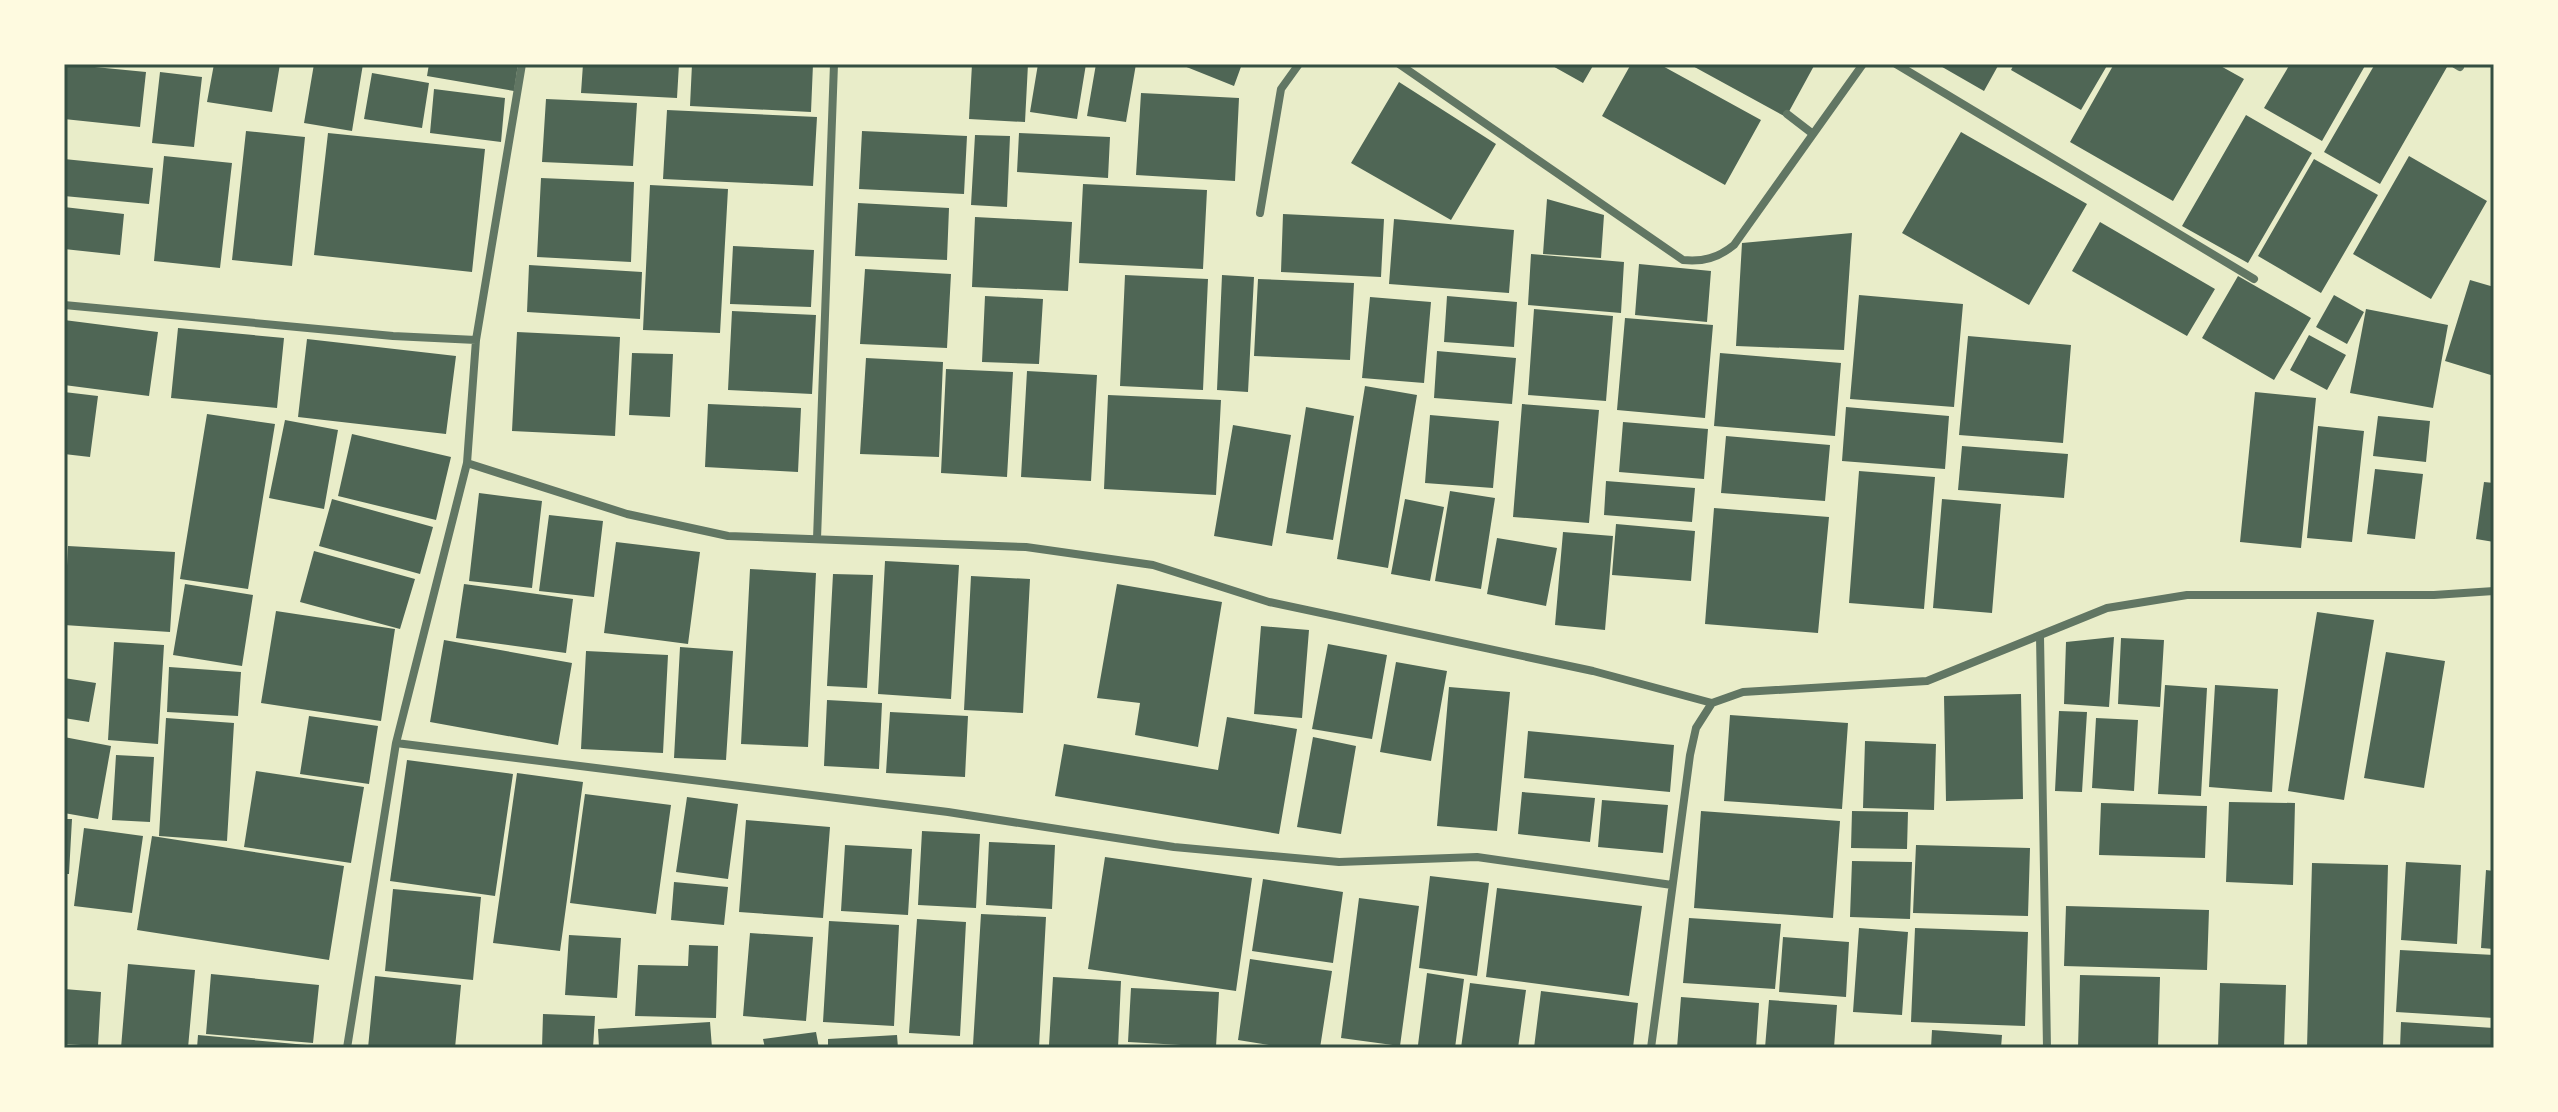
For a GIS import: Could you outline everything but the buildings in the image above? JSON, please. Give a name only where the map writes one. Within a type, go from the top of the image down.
[{"type":"street","points":[[347,1048],[396,743],[467,463],[476,340],[522,64]]},
{"type":"street","points":[[817,539],[834,64]]},
{"type":"street","points":[[1260,213],[1281,89],[1299,64]]},
{"type":"street","points":[[1399,64],[1683,260],[1698,261],[1721,255],[1734,245],[1863,64]]},
{"type":"street","points":[[1896,64],[2254,279]]},
{"type":"street","points":[[1787,114],[1813,134]]},
{"type":"street","points":[[64,305],[363,333],[476,340]]},
{"type":"street","points":[[467,463],[627,514],[728,536],[1026,547],[1153,565],[1269,602],[1593,671],[1712,703],[1743,692],[1927,681],[2107,608],[2187,595],[2434,595],[2494,591]]},
{"type":"street","points":[[2040,636],[2047,1048]]},
{"type":"street","points":[[1651,1048],[1690,755],[1696,728],[1712,703]]},
{"type":"street","points":[[396,743],[948,812],[1174,847],[1339,862],[1477,857],[1672,885]]}]
